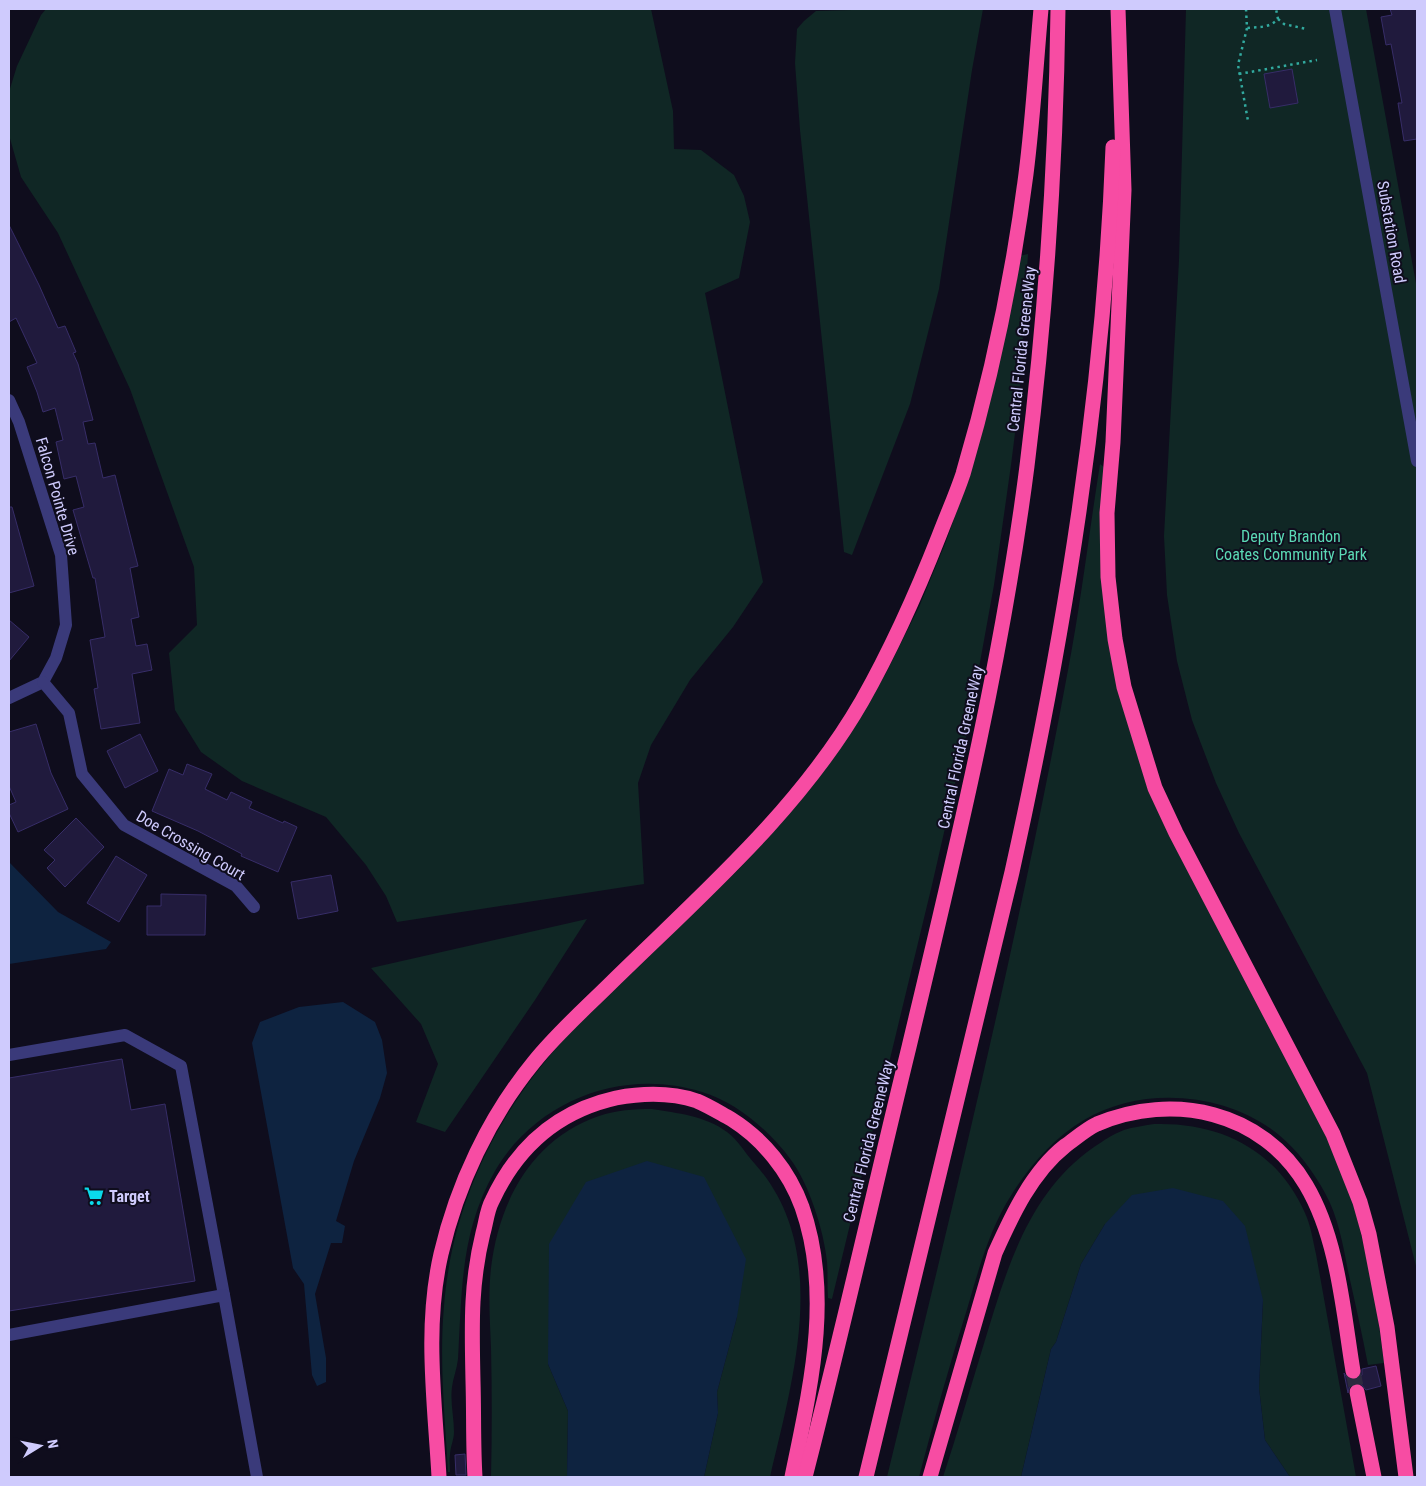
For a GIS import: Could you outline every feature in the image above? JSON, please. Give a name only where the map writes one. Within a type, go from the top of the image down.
[{"type":"highway","points":[[439,1477],[432,1371],[432,1316],[440,1256],[456,1200],[492,1124],[535,1060],[773,822],[823,760],[861,702],[900,627],[930,558],[962,478],[985,393],[1008,285],[1026,172],[1041,9]]},
{"type":"highway","name":"Central Florida GreeneWay","points":[[805,1477],[954,858],[1002,626],[1027,468],[1043,314],[1054,159],[1058,9]]},
{"type":"highway","points":[[866,1477],[1012,872],[1033,775],[1061,627],[1084,475],[1102,320],[1113,162],[1117,9]]},
{"type":"highway","points":[[1117,9],[1124,190],[1113,442],[1107,513],[1108,577],[1115,638],[1124,687],[1155,788],[1237,952],[1333,1134],[1360,1202],[1369,1234],[1387,1327],[1406,1477]]},
{"type":"highway","points":[[476,1477],[472,1302],[474,1272],[490,1203],[511,1166],[537,1136],[568,1114],[594,1103],[632,1095],[666,1094],[696,1102],[716,1110],[748,1130],[770,1152],[786,1175],[801,1206],[811,1238],[816,1278],[817,1318],[815,1356],[792,1477]]},
{"type":"highway","points":[[930,1477],[995,1253],[1008,1223],[1036,1178],[1064,1147],[1095,1125],[1121,1116],[1153,1109],[1189,1110],[1214,1115],[1239,1123],[1268,1142],[1286,1160],[1305,1184],[1322,1215],[1333,1253],[1353,1371]]},
{"type":"highway","points":[[1357,1392],[1374,1477]]},
{"type":"street","name":"Substation Road","points":[[1336,9],[1417,461]]},
{"type":"street","name":"Falcon Pointe Drive","points":[[9,400],[19,422],[61,555],[66,625],[56,658],[43,682]]},
{"type":"street","points":[[9,698],[43,682]]},
{"type":"street","name":"Doe Crossing Court","points":[[43,682],[69,713],[82,774],[124,825],[236,886],[254,907]]},
{"type":"street","points":[[9,1055],[125,1035],[181,1066],[257,1477]]},
{"type":"street","points":[[9,1335],[224,1295]]},
{"type":"path","points":[[1246,9],[1247,28],[1238,65],[1248,121]]},
{"type":"path","points":[[1276,9],[1278,19],[1284,24],[1306,29]]},
{"type":"path","points":[[1247,28],[1267,26],[1278,19]]},
{"type":"path","points":[[1239,74],[1316,60]]},
{"type":"green space","points":[[46,9],[651,9],[673,111],[674,149],[701,150],[734,175],[744,196],[750,222],[739,278],[705,293],[763,582],[733,627],[690,680],[651,745],[638,783],[644,884],[397,922],[386,896],[366,865],[326,817],[242,781],[201,752],[175,710],[169,653],[197,625],[194,567],[130,389],[58,233],[21,177],[9,135],[9,92],[17,66],[41,15]]},
{"type":"green space","points":[[983,9],[939,289],[910,404],[852,555],[844,552],[800,130],[795,63],[797,29],[816,11]]},
{"type":"green space","name":"Deputy Brandon Coates Community Park","points":[[1186,9],[1366,9],[1417,289],[1417,1270],[1367,1073],[1239,833],[1216,783],[1192,720],[1177,661],[1167,595],[1164,536],[1179,260]]},
{"type":"green space","points":[[1028,254],[1019,401],[1011,465],[994,585],[969,723],[832,1299],[828,1298],[827,1262],[823,1236],[815,1208],[804,1182],[783,1149],[763,1128],[740,1110],[702,1092],[672,1085],[643,1084],[613,1087],[585,1096],[558,1108],[534,1125],[512,1146],[495,1171],[475,1217],[469,1240],[462,1286],[458,1359],[452,1393],[454,1435],[450,1452],[450,1472],[448,1472],[442,1368],[444,1306],[449,1268],[457,1231],[468,1195],[483,1160],[500,1127],[542,1065],[567,1036],[738,870],[777,828],[816,782],[885,675],[919,607],[963,494],[1019,256]]},
{"type":"green space","points":[[1100,464],[1104,467],[1131,733],[1321,1121],[1354,1203],[1375,1296],[1384,1363],[1368,1365],[1337,1221],[1325,1193],[1305,1162],[1293,1148],[1279,1135],[1258,1121],[1235,1110],[1210,1102],[1184,1098],[1157,1098],[1132,1102],[1107,1109],[1073,1127],[1044,1152],[1012,1194],[997,1220],[981,1263],[919,1477],[887,1477],[983,1075],[1028,873],[1073,644]]},
{"type":"green space","points":[[587,919],[535,1000],[445,1132],[416,1122],[438,1064],[421,1024],[371,968]]},
{"type":"green space","points":[[652,1109],[701,1119],[727,1132],[755,1164],[779,1198],[793,1235],[800,1275],[800,1316],[796,1357],[770,1477],[704,1477],[718,1413],[717,1392],[737,1317],[548,1364],[568,1411],[567,1477],[491,1477],[490,1278],[495,1243],[511,1197],[537,1157],[555,1140],[575,1126],[612,1112]]},
{"type":"green space","points":[[1154,1124],[1202,1128],[1244,1144],[1263,1157],[1279,1172],[1293,1191],[1305,1213],[1313,1239],[1356,1477],[1290,1477],[1265,1440],[1259,1388],[1263,1300],[1105,1224],[1081,1264],[1056,1342],[1051,1349],[1021,1477],[943,1477],[1000,1293],[1021,1238],[1035,1212],[1051,1188],[1071,1166],[1094,1147],[1124,1130]]},
{"type":"water","points":[[9,862],[58,912],[111,942],[106,949],[9,964]]},
{"type":"water","points":[[343,1002],[375,1022],[382,1040],[387,1073],[380,1098],[354,1161],[336,1221],[345,1226],[342,1243],[331,1243],[315,1294],[326,1358],[326,1382],[317,1386],[312,1375],[304,1284],[293,1268],[252,1043],[260,1022],[299,1007]]},
{"type":"water","points":[[647,1161],[704,1177],[746,1259],[737,1317],[717,1392],[718,1413],[704,1477],[567,1477],[568,1411],[548,1364],[549,1244],[586,1182]]},
{"type":"water","points":[[1173,1188],[1223,1201],[1245,1226],[1263,1300],[1259,1388],[1265,1440],[1290,1477],[1021,1477],[1051,1349],[1056,1342],[1081,1264],[1105,1224],[1132,1195]]},
{"type":"building","points":[[1390,9],[1417,9],[1417,139],[1404,141],[1398,103],[1402,103],[1391,44],[1386,45],[1381,17],[1392,15]]},
{"type":"building","points":[[1292,69],[1298,103],[1270,108],[1264,74]]},
{"type":"building","points":[[9,225],[58,328],[65,326],[76,352],[73,353],[78,364],[93,420],[83,422],[88,444],[95,443],[103,478],[115,475],[138,566],[130,568],[139,617],[131,619],[136,646],[147,644],[152,670],[132,674],[140,723],[101,729],[94,689],[98,688],[90,640],[105,637],[95,578],[93,578],[73,510],[84,507],[76,476],[64,479],[56,442],[63,440],[55,408],[43,412],[27,367],[37,363],[16,318],[9,322]]},
{"type":"building","points":[[9,507],[12,507],[34,586],[9,593]]},
{"type":"building","points":[[9,620],[29,637],[9,661]]},
{"type":"building","points":[[36,724],[51,773],[68,809],[18,832],[9,813],[9,805],[16,802],[9,786],[9,732]]},
{"type":"building","points":[[140,734],[158,771],[125,788],[107,751]]},
{"type":"building","points":[[187,764],[212,774],[205,789],[227,800],[231,792],[252,802],[249,808],[297,827],[278,872],[241,856],[242,854],[198,831],[152,811],[169,769],[183,775]]},
{"type":"building","points":[[76,818],[104,847],[65,887],[47,868],[55,860],[44,850]]},
{"type":"building","points":[[116,856],[147,875],[119,922],[87,903]]},
{"type":"building","points":[[331,875],[338,911],[298,919],[291,882]]},
{"type":"building","points":[[161,894],[206,895],[205,935],[147,935],[147,906],[161,906]]},
{"type":"building","name":"Target","points":[[122,1059],[131,1110],[165,1104],[195,1281],[9,1311],[9,1078]]},
{"type":"building","points":[[1376,1366],[1381,1386],[1366,1390],[1360,1383],[1356,1383],[1350,1385],[1348,1393],[1344,1373],[1349,1380],[1355,1380],[1362,1375],[1362,1369]]},
{"type":"building","points":[[465,1454],[466,1475],[456,1475],[455,1455]]},
{"type":"tunnel","points":[[1353,1371],[1357,1392]]},
{"type":"place","name":"Target","points":[[94,1196]]}]
